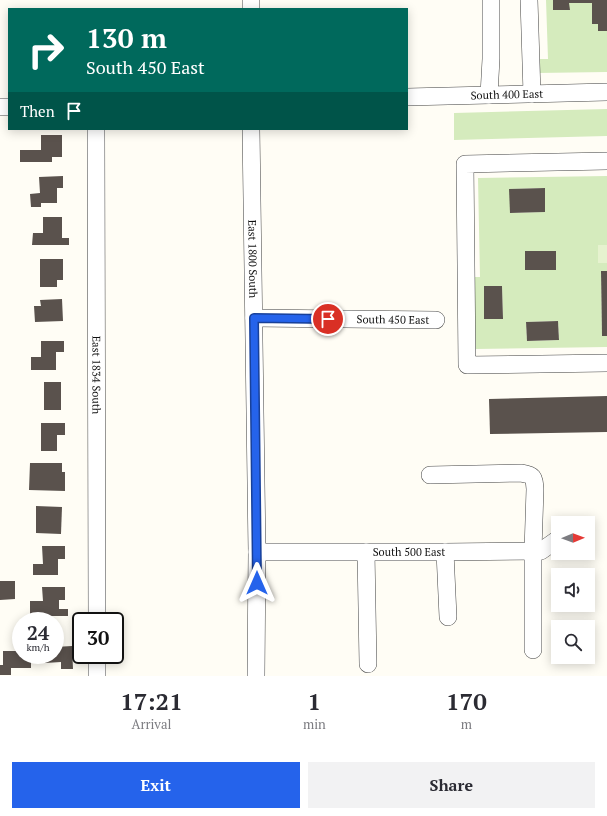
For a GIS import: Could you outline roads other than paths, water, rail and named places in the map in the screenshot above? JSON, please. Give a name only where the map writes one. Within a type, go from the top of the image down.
[{"type":"street","points":[[489,95],[491,59],[490,0]]},
{"type":"street","points":[[529,0],[532,94]]},
{"type":"street","name":"South 400 East","points":[[408,98],[607,92]]},
{"type":"street","name":"East 1834 South","points":[[96,130],[97,612]]},
{"type":"street","name":"East 1800 South","points":[[251,130],[257,552],[256,676]]},
{"type":"street","points":[[607,161],[465,164],[467,365],[607,363]]},
{"type":"street","name":"South 450 East","points":[[254,318],[436,320]]},
{"type":"street","points":[[430,474],[521,473],[531,475],[534,480],[533,650]]},
{"type":"street","name":"South 500 East","points":[[257,552],[541,551],[551,544]]},
{"type":"street","points":[[366,552],[368,664]]},
{"type":"street","points":[[445,552],[448,617]]},
{"type":"street","points":[[97,664],[97,676]]}]
